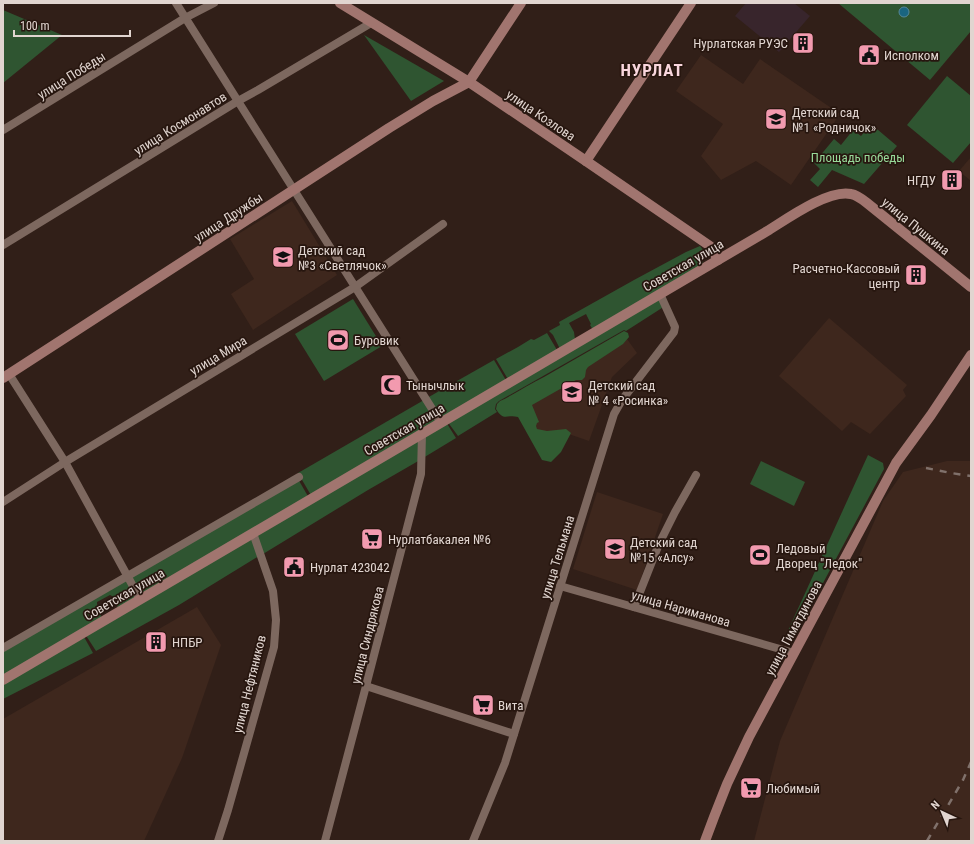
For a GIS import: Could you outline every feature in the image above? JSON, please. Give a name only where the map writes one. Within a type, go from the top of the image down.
[{"type":"main road","name":"улица Козлова","points":[[340,3],[469,82],[586,161],[710,246],[718,260]]},
{"type":"main road","points":[[469,82],[521,3]]},
{"type":"main road","points":[[586,161],[691,3]]},
{"type":"main road","name":"улица Дружбы","points":[[6,376],[418,110],[469,82]]},
{"type":"main road","name":"Советская улица","points":[[3,680],[816,202],[830,196],[840,194]]},
{"type":"main road","name":"улица Пушкина","points":[[840,194],[851,194],[867,203],[971,287]]},
{"type":"main road","name":"улица Гиматдинова","points":[[705,841],[727,784],[749,737],[896,463],[931,415],[971,355]]},
{"type":"street","points":[[176,3],[441,423]]},
{"type":"street","name":"улица Победы","points":[[3,130],[185,18],[214,3]]},
{"type":"street","name":"улица Космонавтов","points":[[3,246],[238,101],[371,23]]},
{"type":"street","name":"улица Мира","points":[[3,502],[65,462],[355,287],[443,224]]},
{"type":"street","name":"улица Тельмана","points":[[473,841],[505,763],[614,414],[622,400],[674,332],[675,327],[660,294]]},
{"type":"street","points":[[6,376],[65,462],[140,599]]},
{"type":"street","name":"улица Синдрякова","points":[[325,841],[420,474],[422,434]]},
{"type":"street","points":[[634,607],[659,544],[696,475]]},
{"type":"street","points":[[3,648],[299,477]]},
{"type":"street","name":"улица Нефтяников","points":[[218,841],[274,647],[276,620],[273,591],[254,533]]},
{"type":"street","name":"улица Нариманова","points":[[560,586],[794,653]]},
{"type":"street","points":[[366,686],[514,734]]},
{"type":"shaded area","points":[[746,3],[794,3],[810,16],[779,52],[735,16]]},
{"type":"shaded area","name":"Детский сад №1 «Родничок»","points":[[701,55],[743,84],[760,59],[840,114],[791,185],[756,161],[721,180],[701,156],[723,124],[676,91]]},
{"type":"shaded area","points":[[971,157],[971,181],[959,171]]},
{"type":"shaded area","name":"Детский сад №3 «Светлячок»","points":[[292,201],[337,275],[253,330],[231,294],[254,279],[230,239]]},
{"type":"shaded area","points":[[829,318],[907,385],[903,390],[906,396],[870,434],[851,422],[842,431],[779,376]]},
{"type":"shaded area","name":"Детский сад № 4 «Росинка»","points":[[627,339],[637,353],[612,377],[589,441],[560,431],[537,446],[513,407]]},
{"type":"shaded area","points":[[947,461],[971,461],[971,841],[754,841],[780,741],[883,501],[903,472]]},
{"type":"shaded area","name":"Детский сад №15 «Алсу»","points":[[597,492],[663,514],[637,590],[573,569]]},
{"type":"shaded area","points":[[197,607],[221,645],[182,758],[144,841],[3,841],[3,719]]},
{"type":"green space","points":[[838,3],[971,3],[971,31],[930,80]]},
{"type":"green space","points":[[3,10],[62,35],[3,83]]},
{"type":"green space","points":[[364,35],[444,81],[411,101]]},
{"type":"green space","points":[[947,76],[971,96],[971,142],[953,163],[907,125]]},
{"type":"green space","name":"Площадь победы","points":[[871,124],[897,146],[864,184],[832,170],[818,187],[810,180],[820,169],[814,163],[834,139],[841,145],[853,130],[861,136]]},
{"type":"green space","points":[[700,246],[704,253],[701,257],[703,264],[593,330],[586,314],[569,323],[574,332],[575,340],[560,349],[553,335],[549,331],[560,325],[559,322],[634,280]]},
{"type":"green space","points":[[660,296],[665,306],[626,331],[624,330],[499,401],[496,404],[495,409],[497,412],[458,436],[447,421]]},
{"type":"green space","name":"Буровик","points":[[353,299],[382,346],[324,381],[295,334]]},
{"type":"green space","points":[[624,331],[628,333],[629,337],[623,344],[588,367],[585,377],[582,380],[576,380],[532,405],[539,422],[536,426],[537,429],[547,431],[566,429],[571,433],[561,452],[551,462],[542,460],[518,417],[506,417],[501,415],[496,409],[497,404]]},
{"type":"green space","points":[[547,333],[557,350],[509,381],[496,359],[531,339],[534,340]]},
{"type":"green space","points":[[494,360],[507,382],[441,421],[427,398]]},
{"type":"green space","points":[[424,400],[438,422],[312,497],[298,473]]},
{"type":"green space","points":[[446,422],[456,438],[423,458],[422,436]]},
{"type":"green space","points":[[420,437],[420,460],[263,554],[255,533]]},
{"type":"green space","points":[[868,455],[883,463],[884,469],[792,641],[786,635]]},
{"type":"green space","points":[[761,461],[805,482],[794,506],[750,484]]},
{"type":"green space","points":[[298,479],[309,498],[141,597],[129,576]]},
{"type":"green space","points":[[253,536],[259,556],[179,605],[96,651],[85,634]]},
{"type":"green space","points":[[126,578],[137,598],[119,610],[112,596],[110,595],[97,602],[102,619],[3,678],[3,649]]},
{"type":"green space","points":[[83,635],[93,653],[3,699],[3,682]]},
{"type":"water","points":[[902,7],[906,7],[908,8],[908,16],[902,17],[899,14],[899,10]]},
{"type":"railway","points":[[926,468],[971,476]]},
{"type":"railway","points":[[927,841],[963,780],[971,762]]},
{"type":"place","name":"Нурлатская РУЭС","points":[[803,43]]},
{"type":"place","name":"Исполком","points":[[869,55]]},
{"type":"place","name":"Детский сад №1 «Родничок»","points":[[776,119]]},
{"type":"place","name":"НГДУ","points":[[952,180]]},
{"type":"place","name":"Детский сад №3 «Светлячок»","points":[[283,257]]},
{"type":"place","name":"Расчетно-Кассовый центр","points":[[916,275]]},
{"type":"place","name":"Буровик","points":[[338,340]]},
{"type":"place","name":"Тынычлык","points":[[391,385]]},
{"type":"place","name":"Детский сад № 4 «Росинка»","points":[[572,392]]},
{"type":"place","name":"Нурлатбакалея №6","points":[[372,539]]},
{"type":"place","name":"Детский сад №15 «Алсу»","points":[[615,549]]},
{"type":"place","name":"Ледовый Дворец \"Ледок\"","points":[[760,555]]},
{"type":"place","name":"Нурлат 423042","points":[[294,567]]},
{"type":"place","name":"НПБР","points":[[156,642]]},
{"type":"place","name":"Вита","points":[[483,705]]},
{"type":"place","name":"Любимый","points":[[751,788]]},
{"type":"district","name":"НУРЛАТ","points":[[652,70]]}]
